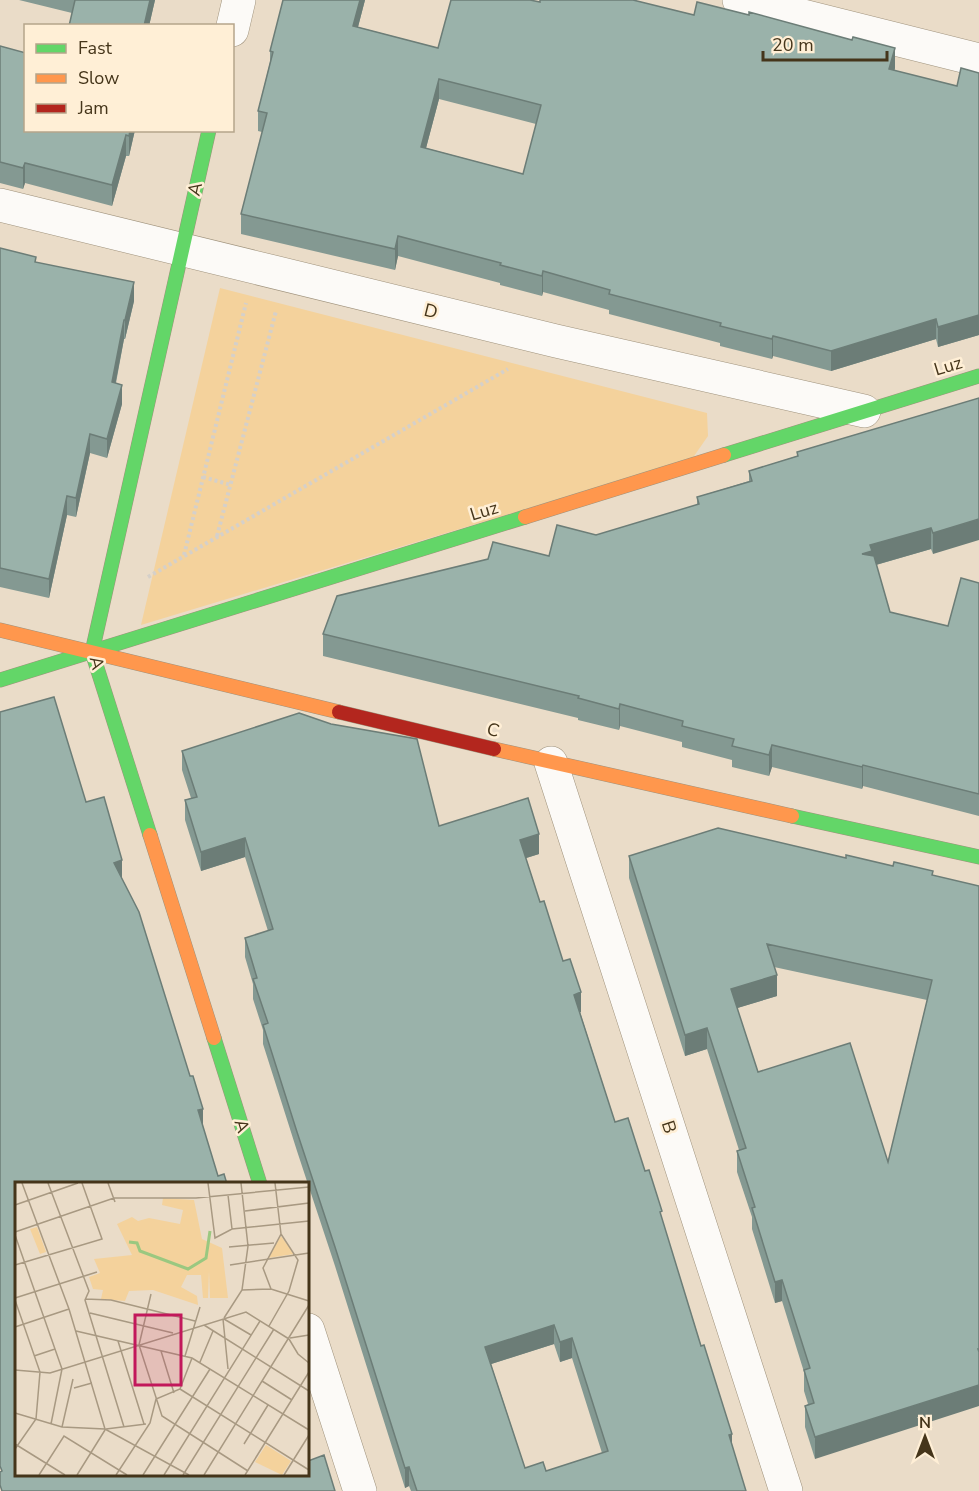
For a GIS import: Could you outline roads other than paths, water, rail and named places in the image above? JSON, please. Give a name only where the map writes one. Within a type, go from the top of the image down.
[{"type":"street","points":[[234,24],[240,0]]},
{"type":"street","points":[[739,0],[979,60]]},
{"type":"street","name":"A","points":[[209,132],[92,652],[259,1182]]},
{"type":"street","name":"D","points":[[0,205],[556,342],[864,411]]},
{"type":"street","name":"Luz","points":[[0,680],[979,376]]},
{"type":"street","name":"C","points":[[0,630],[551,763],[979,857]]},
{"type":"street","name":"B","points":[[551,763],[786,1491]]},
{"type":"street","points":[[309,1333],[360,1491]]}]
